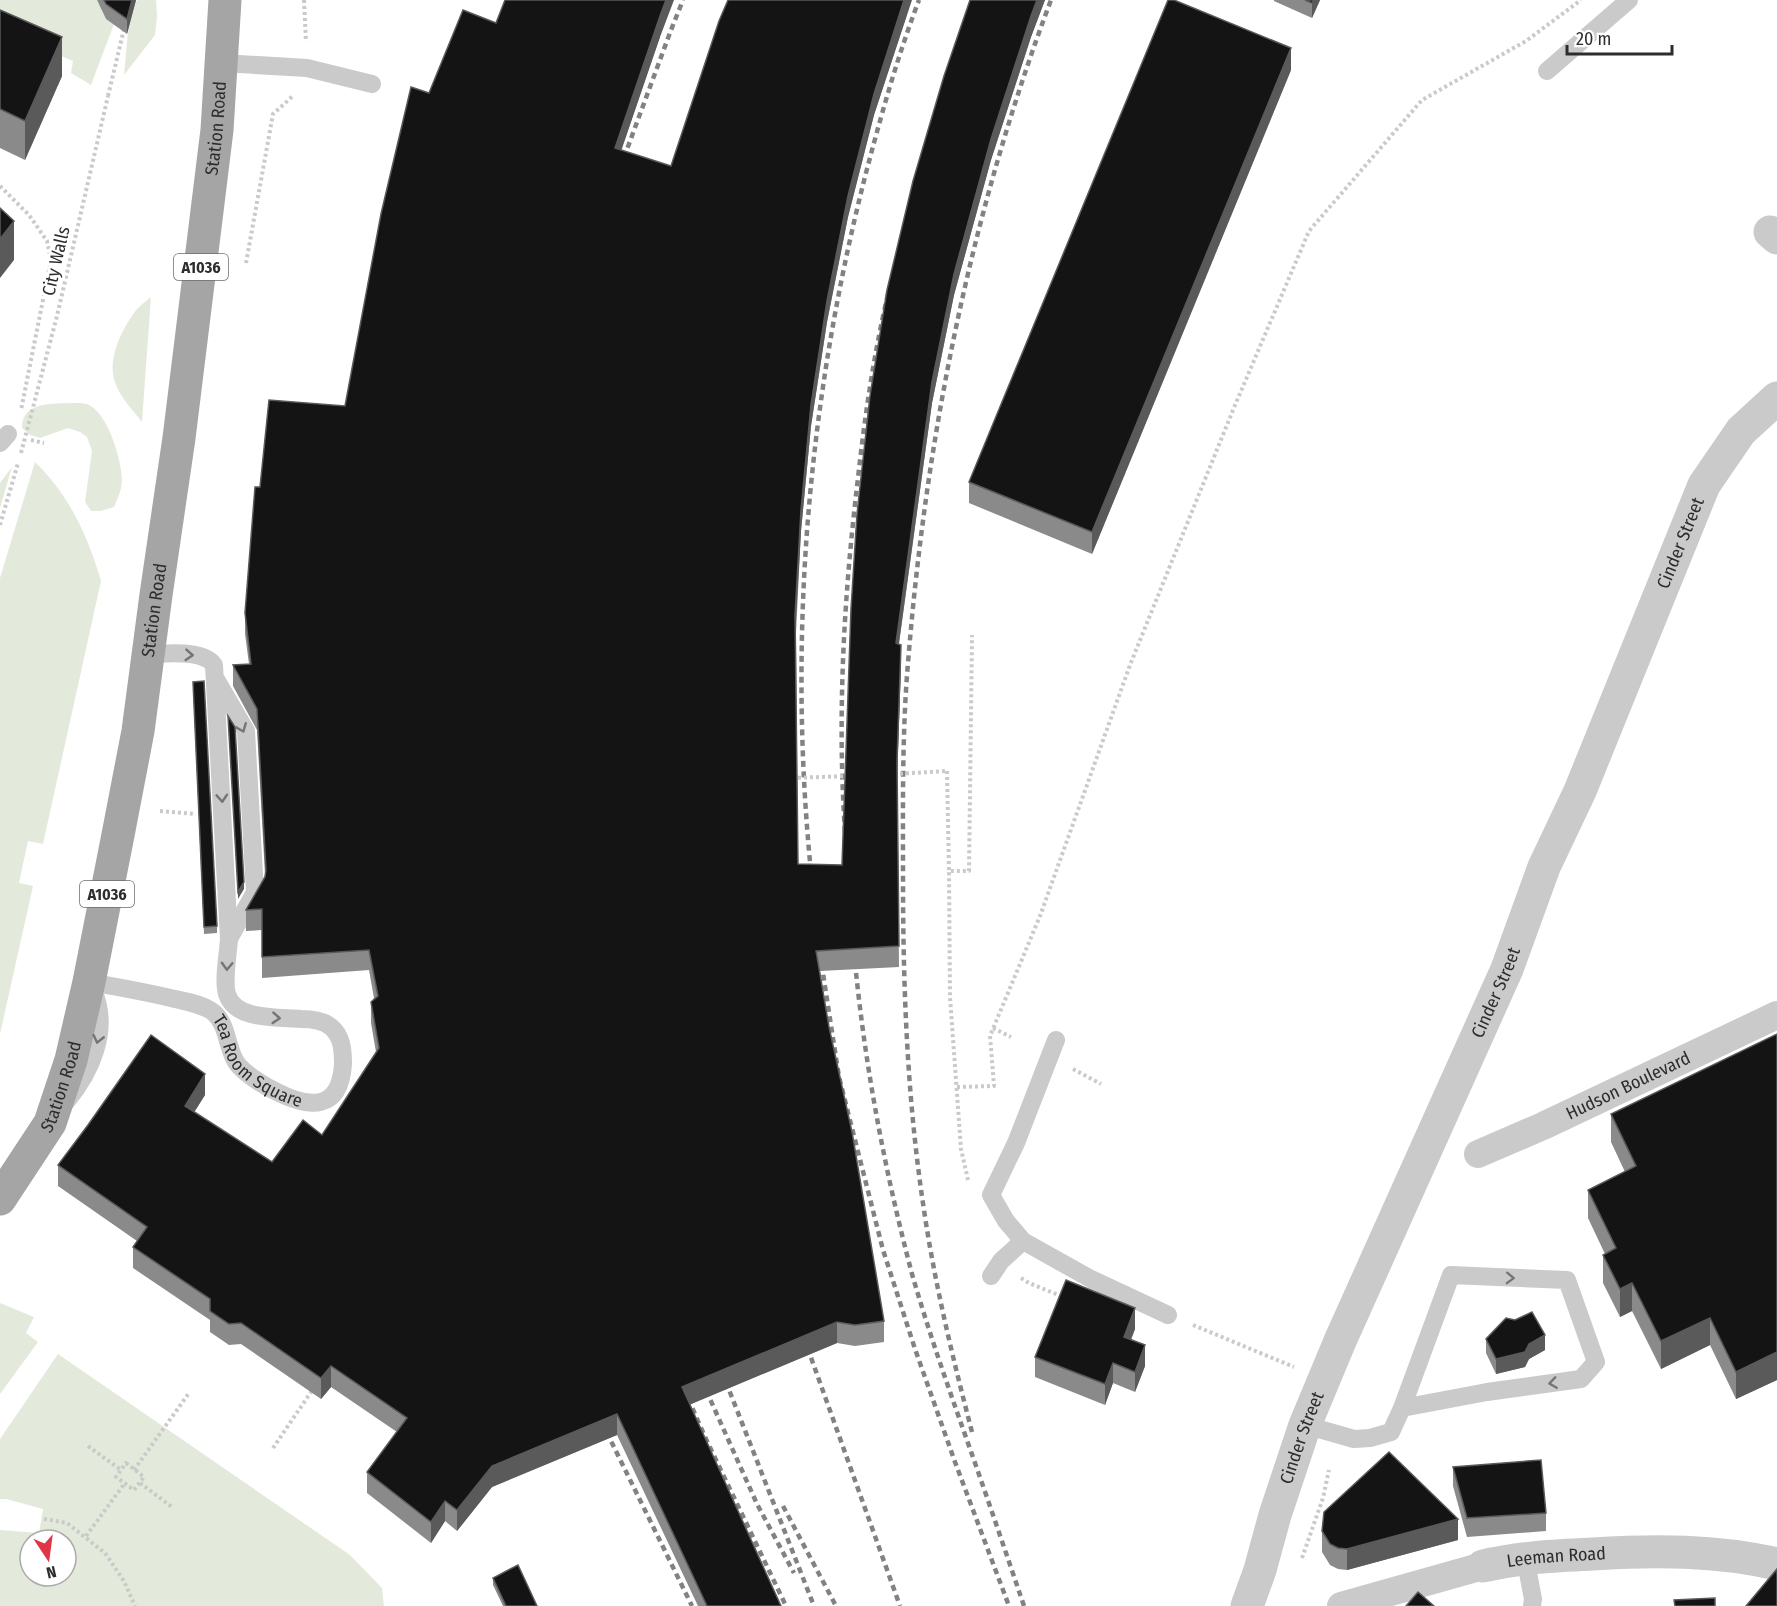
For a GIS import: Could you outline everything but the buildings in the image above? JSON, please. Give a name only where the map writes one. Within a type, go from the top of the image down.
[{"type":"main road","name":"Station Road","points":[[0,1199],[50,1123],[71,1060],[89,982],[138,731],[179,438],[217,130],[225,0]]},
{"type":"street","name":"Cinder Street","points":[[1247,1606],[1305,1425],[1340,1341],[1507,969],[1544,867],[1580,791],[1704,486],[1741,431],[1777,398]]},
{"type":"street","name":"Hudson Boulevard","points":[[1478,1154],[1543,1126],[1777,1015]]},
{"type":"street","name":"Leeman Road","points":[[1341,1606],[1483,1566],[1525,1557],[1646,1551],[1707,1552],[1777,1564]]},
{"type":"lane","points":[[1547,71],[1629,0]]},
{"type":"lane","points":[[222,63],[307,68],[372,84]]},
{"type":"lane","points":[[148,654],[201,656],[210,659],[214,665],[229,939]]},
{"type":"lane","points":[[214,677],[246,731],[255,892],[229,939]]},
{"type":"lane","name":"Tea Room Square","points":[[89,982],[199,1004],[214,1013],[221,1022],[232,1055],[252,1079],[289,1099],[318,1103],[329,1099],[339,1086],[343,1050],[338,1034],[329,1024],[314,1020],[257,1016],[243,1011],[231,1002],[227,993],[229,939]]},
{"type":"lane","points":[[1056,1040],[1016,1143],[991,1196],[1006,1221],[1023,1240],[1091,1279],[1168,1315]]},
{"type":"lane","points":[[991,1276],[1001,1261],[1023,1240]]},
{"type":"lane","points":[[1305,1425],[1353,1439],[1370,1438],[1390,1432],[1402,1408],[1451,1275],[1567,1280],[1596,1362],[1581,1379],[1487,1392],[1402,1408]]},
{"type":"lane","points":[[1525,1557],[1533,1599],[1532,1606]]},
{"type":"path","points":[[246,263],[273,114],[310,79],[307,68],[304,0]]},
{"type":"path","points":[[885,774],[947,771],[950,997],[957,1087],[994,1086],[990,1036],[1040,916],[1130,665],[1233,410],[1309,231],[1422,100],[1526,41],[1581,0]]},
{"type":"path","name":"City Walls","points":[[0,525],[57,316],[126,21]]},
{"type":"path","points":[[0,186],[29,215],[46,241],[51,260],[18,423],[4,438]]},
{"type":"path","points":[[949,871],[969,871],[972,635]]},
{"type":"path","points":[[784,778],[852,775]]},
{"type":"path","points":[[993,1029],[1011,1037]]},
{"type":"path","points":[[1070,1068],[1101,1084]]},
{"type":"path","points":[[1168,1315],[1300,1369]]},
{"type":"path","points":[[273,1448],[311,1392]]},
{"type":"path","points":[[134,1470],[189,1393]]},
{"type":"path","points":[[88,1446],[121,1470]]},
{"type":"path","points":[[126,1463],[134,1470],[144,1477],[134,1490],[116,1477],[126,1463]]},
{"type":"path","points":[[86,1536],[125,1483]]},
{"type":"path","points":[[140,1483],[172,1507]]},
{"type":"path","points":[[1303,1554],[1323,1498]]},
{"type":"path","points":[[44,1519],[67,1523],[105,1553],[124,1581],[135,1606]]},
{"type":"green space","points":[[0,0],[97,0],[106,19],[114,24],[91,85],[71,73],[73,61],[54,53],[0,11]]},
{"type":"green space","points":[[156,0],[155,35],[124,75],[128,32],[135,2]]},
{"type":"green space","points":[[151,297],[142,422],[116,385],[113,361],[118,342],[127,324],[137,309]]},
{"type":"green space","points":[[48,404],[87,404],[94,409],[101,416],[112,437],[122,479],[121,490],[114,507],[91,511],[85,502],[92,451],[87,437],[68,428],[40,438],[30,435],[22,428],[23,419],[33,408]]},
{"type":"green space","points":[[35,462],[58,488],[76,517],[101,581],[43,844],[28,841],[19,883],[33,886],[0,1034],[0,578]]},
{"type":"green space","points":[[12,467],[0,508],[0,483]]},
{"type":"green space","points":[[0,1303],[34,1317],[26,1333],[38,1342],[0,1394]]},
{"type":"green space","points":[[58,1354],[350,1555],[382,1588],[384,1606],[0,1606],[0,1530],[18,1531],[18,1588],[78,1588],[78,1528],[40,1528],[43,1509],[0,1499],[0,1439]]},
{"type":"railway","points":[[622,168],[683,0]]},
{"type":"railway","points":[[812,882],[805,793],[802,703],[803,613],[808,523],[817,434],[846,256],[891,84],[919,0]]},
{"type":"railway","points":[[972,1432],[933,1266],[918,1168],[910,1085],[903,917],[906,689],[916,578],[927,494],[956,326],[997,161],[1051,0]]},
{"type":"railway","points":[[845,832],[842,699],[849,566],[867,407],[889,290]]},
{"type":"railway","points":[[854,952],[863,1033],[876,1114],[912,1274],[1024,1606]]},
{"type":"railway","points":[[820,954],[839,1077],[883,1250],[915,1349],[1009,1606]]},
{"type":"railway","points":[[804,1338],[900,1606]]},
{"type":"railway","points":[[722,1372],[814,1606]]},
{"type":"railway","points":[[702,1381],[757,1504],[794,1573]]},
{"type":"railway","points":[[684,1389],[786,1606]]},
{"type":"railway","points":[[604,1422],[611,1441],[692,1606]]},
{"type":"railway","points":[[783,1506],[836,1606]]}]
